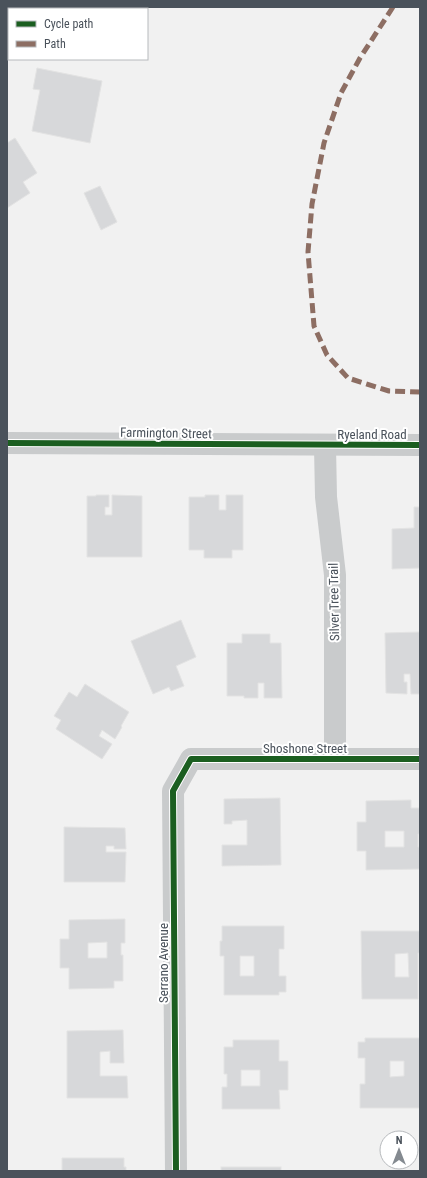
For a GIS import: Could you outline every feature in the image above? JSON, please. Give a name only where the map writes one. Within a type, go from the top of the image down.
[{"type":"street","name":"Farmington Street","points":[[7,443],[325,446]]},
{"type":"street","name":"Ryeland Road","points":[[325,446],[420,445]]},
{"type":"street","name":"Silver Tree Trail","points":[[325,446],[326,497],[335,575],[335,759]]},
{"type":"street","name":"Shoshone Street","points":[[191,759],[420,759]]},
{"type":"street","name":"Serrano Avenue","points":[[176,1171],[173,791],[191,759]]},
{"type":"building","points":[[16,7],[68,8],[16,8]]},
{"type":"building","points":[[37,68],[102,81],[90,143],[32,131],[40,90],[33,89]]},
{"type":"building","points":[[15,138],[37,173],[23,182],[30,193],[7,208],[7,143]]},
{"type":"building","points":[[100,186],[117,222],[101,230],[84,193]]},
{"type":"building","points":[[109,495],[109,507],[105,507],[105,515],[112,515],[112,495],[142,496],[142,557],[87,557],[87,496]]},
{"type":"building","points":[[205,495],[219,495],[219,510],[226,510],[226,495],[243,495],[243,550],[232,550],[232,558],[204,558],[204,550],[189,550],[189,497],[205,497]]},
{"type":"building","points":[[414,507],[420,507],[420,568],[392,569],[392,529],[414,528]]},
{"type":"building","points":[[181,620],[196,657],[176,666],[184,686],[171,691],[169,687],[153,694],[131,641]]},
{"type":"building","points":[[420,632],[420,694],[411,694],[410,674],[404,674],[404,682],[407,682],[407,694],[386,693],[385,633]]},
{"type":"building","points":[[242,634],[270,634],[270,643],[281,643],[282,698],[264,698],[264,683],[258,683],[258,698],[227,696],[227,643],[242,643]]},
{"type":"building","points":[[85,684],[129,712],[115,739],[102,730],[99,736],[112,744],[102,759],[56,729],[61,720],[54,716],[69,692],[77,697]]},
{"type":"building","points":[[280,798],[281,865],[222,866],[222,845],[247,845],[247,820],[232,821],[232,824],[224,824],[224,799]]},
{"type":"building","points":[[411,800],[411,808],[420,808],[420,834],[418,834],[418,847],[420,847],[420,869],[366,870],[366,851],[357,851],[357,822],[366,822],[366,801]],"holes":[[[385,831],[404,831],[404,847],[385,847]]]},
{"type":"building","points":[[64,827],[125,828],[126,849],[114,849],[114,846],[106,846],[106,852],[126,852],[125,882],[64,882]]},
{"type":"building","points":[[125,919],[125,943],[121,943],[121,955],[123,955],[123,981],[114,981],[114,988],[69,989],[69,968],[60,968],[60,939],[69,939],[69,920]],"holes":[[[107,942],[107,958],[88,958],[88,943]]]},
{"type":"building","points":[[222,926],[284,926],[284,949],[279,949],[279,976],[286,976],[286,992],[279,992],[279,995],[224,995],[224,956],[220,956],[220,941],[222,941]],"holes":[[[240,956],[254,956],[254,976],[240,976]]]},
{"type":"building","points":[[361,931],[420,931],[420,953],[418,953],[418,999],[362,999]],"holes":[[[408,953],[409,977],[395,977],[395,954]]]},
{"type":"building","points":[[123,1030],[124,1063],[110,1063],[110,1051],[100,1052],[100,1076],[127,1076],[128,1098],[67,1098],[67,1031]]},
{"type":"building","points":[[365,1038],[420,1038],[420,1108],[360,1108],[360,1084],[365,1084],[365,1058],[358,1058],[358,1042],[365,1042]],"holes":[[[390,1061],[404,1061],[404,1076],[390,1077]]]},
{"type":"building","points":[[233,1040],[279,1040],[279,1061],[288,1061],[288,1090],[279,1090],[280,1109],[222,1109],[222,1087],[227,1087],[227,1074],[224,1074],[224,1047],[233,1047]],"holes":[[[241,1070],[260,1070],[260,1086],[241,1086]]]},
{"type":"building","points":[[62,1158],[124,1158],[124,1167],[126,1167],[126,1171],[62,1171]]},
{"type":"building","points":[[221,1167],[281,1167],[281,1171],[221,1171]]},
{"type":"marked path","points":[[393,7],[360,58],[341,93],[324,143],[312,204],[308,252],[314,326],[327,355],[348,378],[389,391],[420,392]]},
{"type":"cycle path","points":[[7,443],[420,445]]},
{"type":"cycle path","points":[[176,1171],[173,791],[191,759],[420,759]]}]
